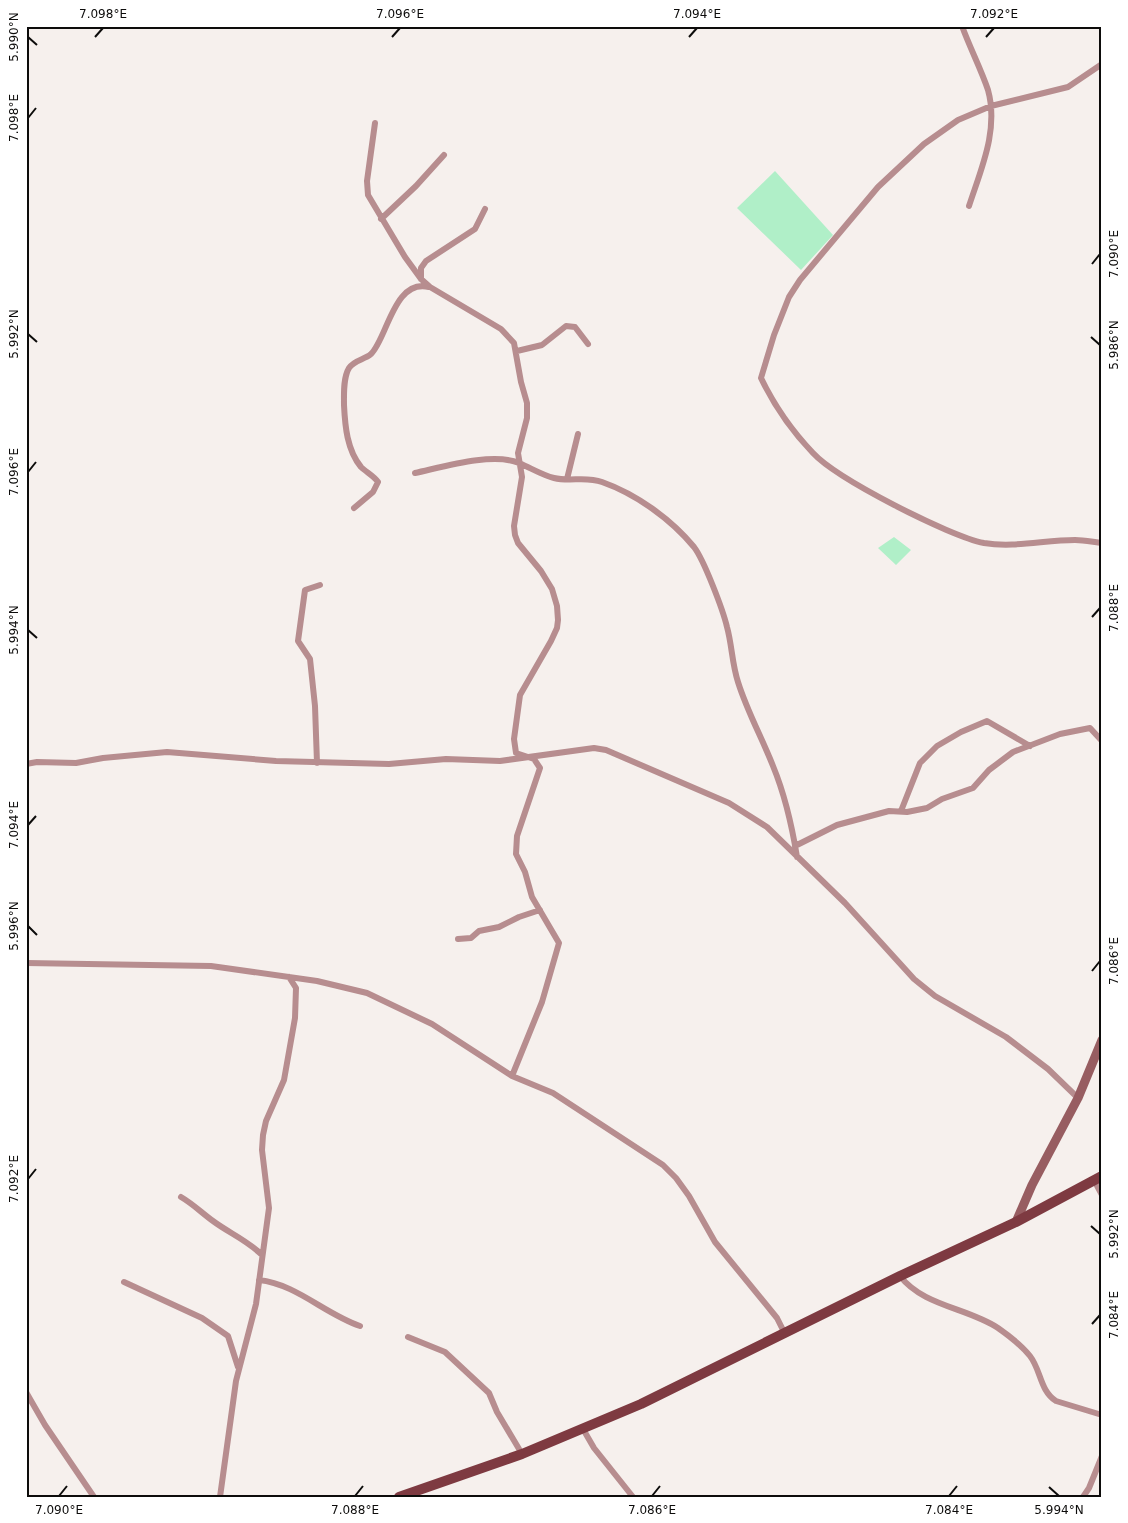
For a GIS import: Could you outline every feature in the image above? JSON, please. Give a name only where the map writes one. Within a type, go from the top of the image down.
[{"type":"main road","points":[[1016,1222],[1032,1185],[1078,1098],[1102,1040]]},
{"type":"main road","points":[[400,1497],[522,1454],[640,1404],[784,1332],[1016,1222],[1098,1178]]},
{"type":"street","points":[[962,26],[988,90],[991,106],[986,156],[968,206]]},
{"type":"street","points":[[1102,64],[1068,87],[991,106],[958,120],[924,144],[878,187],[797,285],[774,335],[761,378],[778,410],[814,454],[846,477],[940,527],[970,539],[995,544],[1077,540],[1102,543]]},
{"type":"street","points":[[375,123],[367,181],[368,195],[381,219],[421,279],[430,287],[501,329],[514,343],[528,411],[519,442],[522,477],[514,526],[515,535],[518,543],[541,571],[552,589],[557,606],[557,628],[520,695],[514,748],[519,755],[530,757],[539,763],[540,768],[517,836],[515,848],[517,859],[525,872],[532,897],[557,936],[558,950],[547,978],[532,1028],[512,1076]]},
{"type":"street","points":[[381,219],[416,186],[444,155]]},
{"type":"street","points":[[421,279],[421,268],[426,261],[474,229],[485,209]]},
{"type":"street","points":[[354,508],[373,492],[378,482],[360,465],[349,443],[344,404],[346,374],[354,362],[371,353],[387,321],[410,290],[423,286],[430,287]]},
{"type":"street","points":[[517,351],[542,345],[566,326],[575,327],[588,344]]},
{"type":"street","points":[[566,479],[578,434]]},
{"type":"street","points":[[415,473],[458,463],[499,459],[520,463],[525,467],[555,478],[588,478],[603,482],[634,498],[675,527],[695,548],[720,604],[728,628],[730,655],[738,684],[774,769],[791,820],[797,858]]},
{"type":"street","points":[[317,763],[315,706],[310,659],[298,641],[305,590],[320,585]]},
{"type":"street","points":[[901,811],[920,763],[937,746],[961,732],[986,721],[1030,746]]},
{"type":"street","points":[[795,846],[837,825],[889,811],[927,808],[942,799],[973,788],[989,770],[1013,752],[1060,734],[1090,728],[1102,740]]},
{"type":"street","points":[[26,764],[37,762],[76,763],[103,758],[167,752],[317,763],[389,764],[431,760],[478,762],[594,748],[623,756],[729,803],[753,816],[767,827],[845,903],[914,979],[949,1005],[1006,1037],[1048,1069],[1078,1098]]},
{"type":"street","points":[[458,939],[471,938],[479,931],[499,927],[518,917],[540,910]]},
{"type":"street","points":[[26,963],[211,966],[350,988],[397,1006],[432,1024],[512,1076],[553,1093],[663,1165],[676,1178],[715,1242],[777,1318],[784,1332]]},
{"type":"street","points":[[220,1497],[239,1368],[256,1304],[269,1208],[262,1150],[266,1121],[284,1080],[288,1058],[296,996],[296,988],[289,977]]},
{"type":"street","points":[[1098,1178],[1102,1195]]},
{"type":"street","points":[[181,1197],[200,1209],[213,1221],[250,1242],[262,1254]]},
{"type":"street","points":[[900,1276],[919,1293],[997,1328],[1029,1355],[1039,1371],[1049,1397],[1056,1402],[1102,1416]]},
{"type":"street","points":[[259,1280],[291,1289],[346,1321],[360,1326]]},
{"type":"street","points":[[124,1282],[202,1318],[228,1336],[239,1368]]},
{"type":"street","points":[[408,1337],[445,1352],[489,1393],[497,1412],[522,1454]]},
{"type":"street","points":[[26,1392],[45,1425],[94,1497]]},
{"type":"street","points":[[583,1429],[594,1448],[633,1497]]},
{"type":"street","points":[[1083,1497],[1089,1488],[1102,1456]]},
{"type":"green space","points":[[775,171],[833,235],[801,270],[737,208]]},
{"type":"green space","points":[[894,537],[911,550],[896,565],[878,548]]}]
